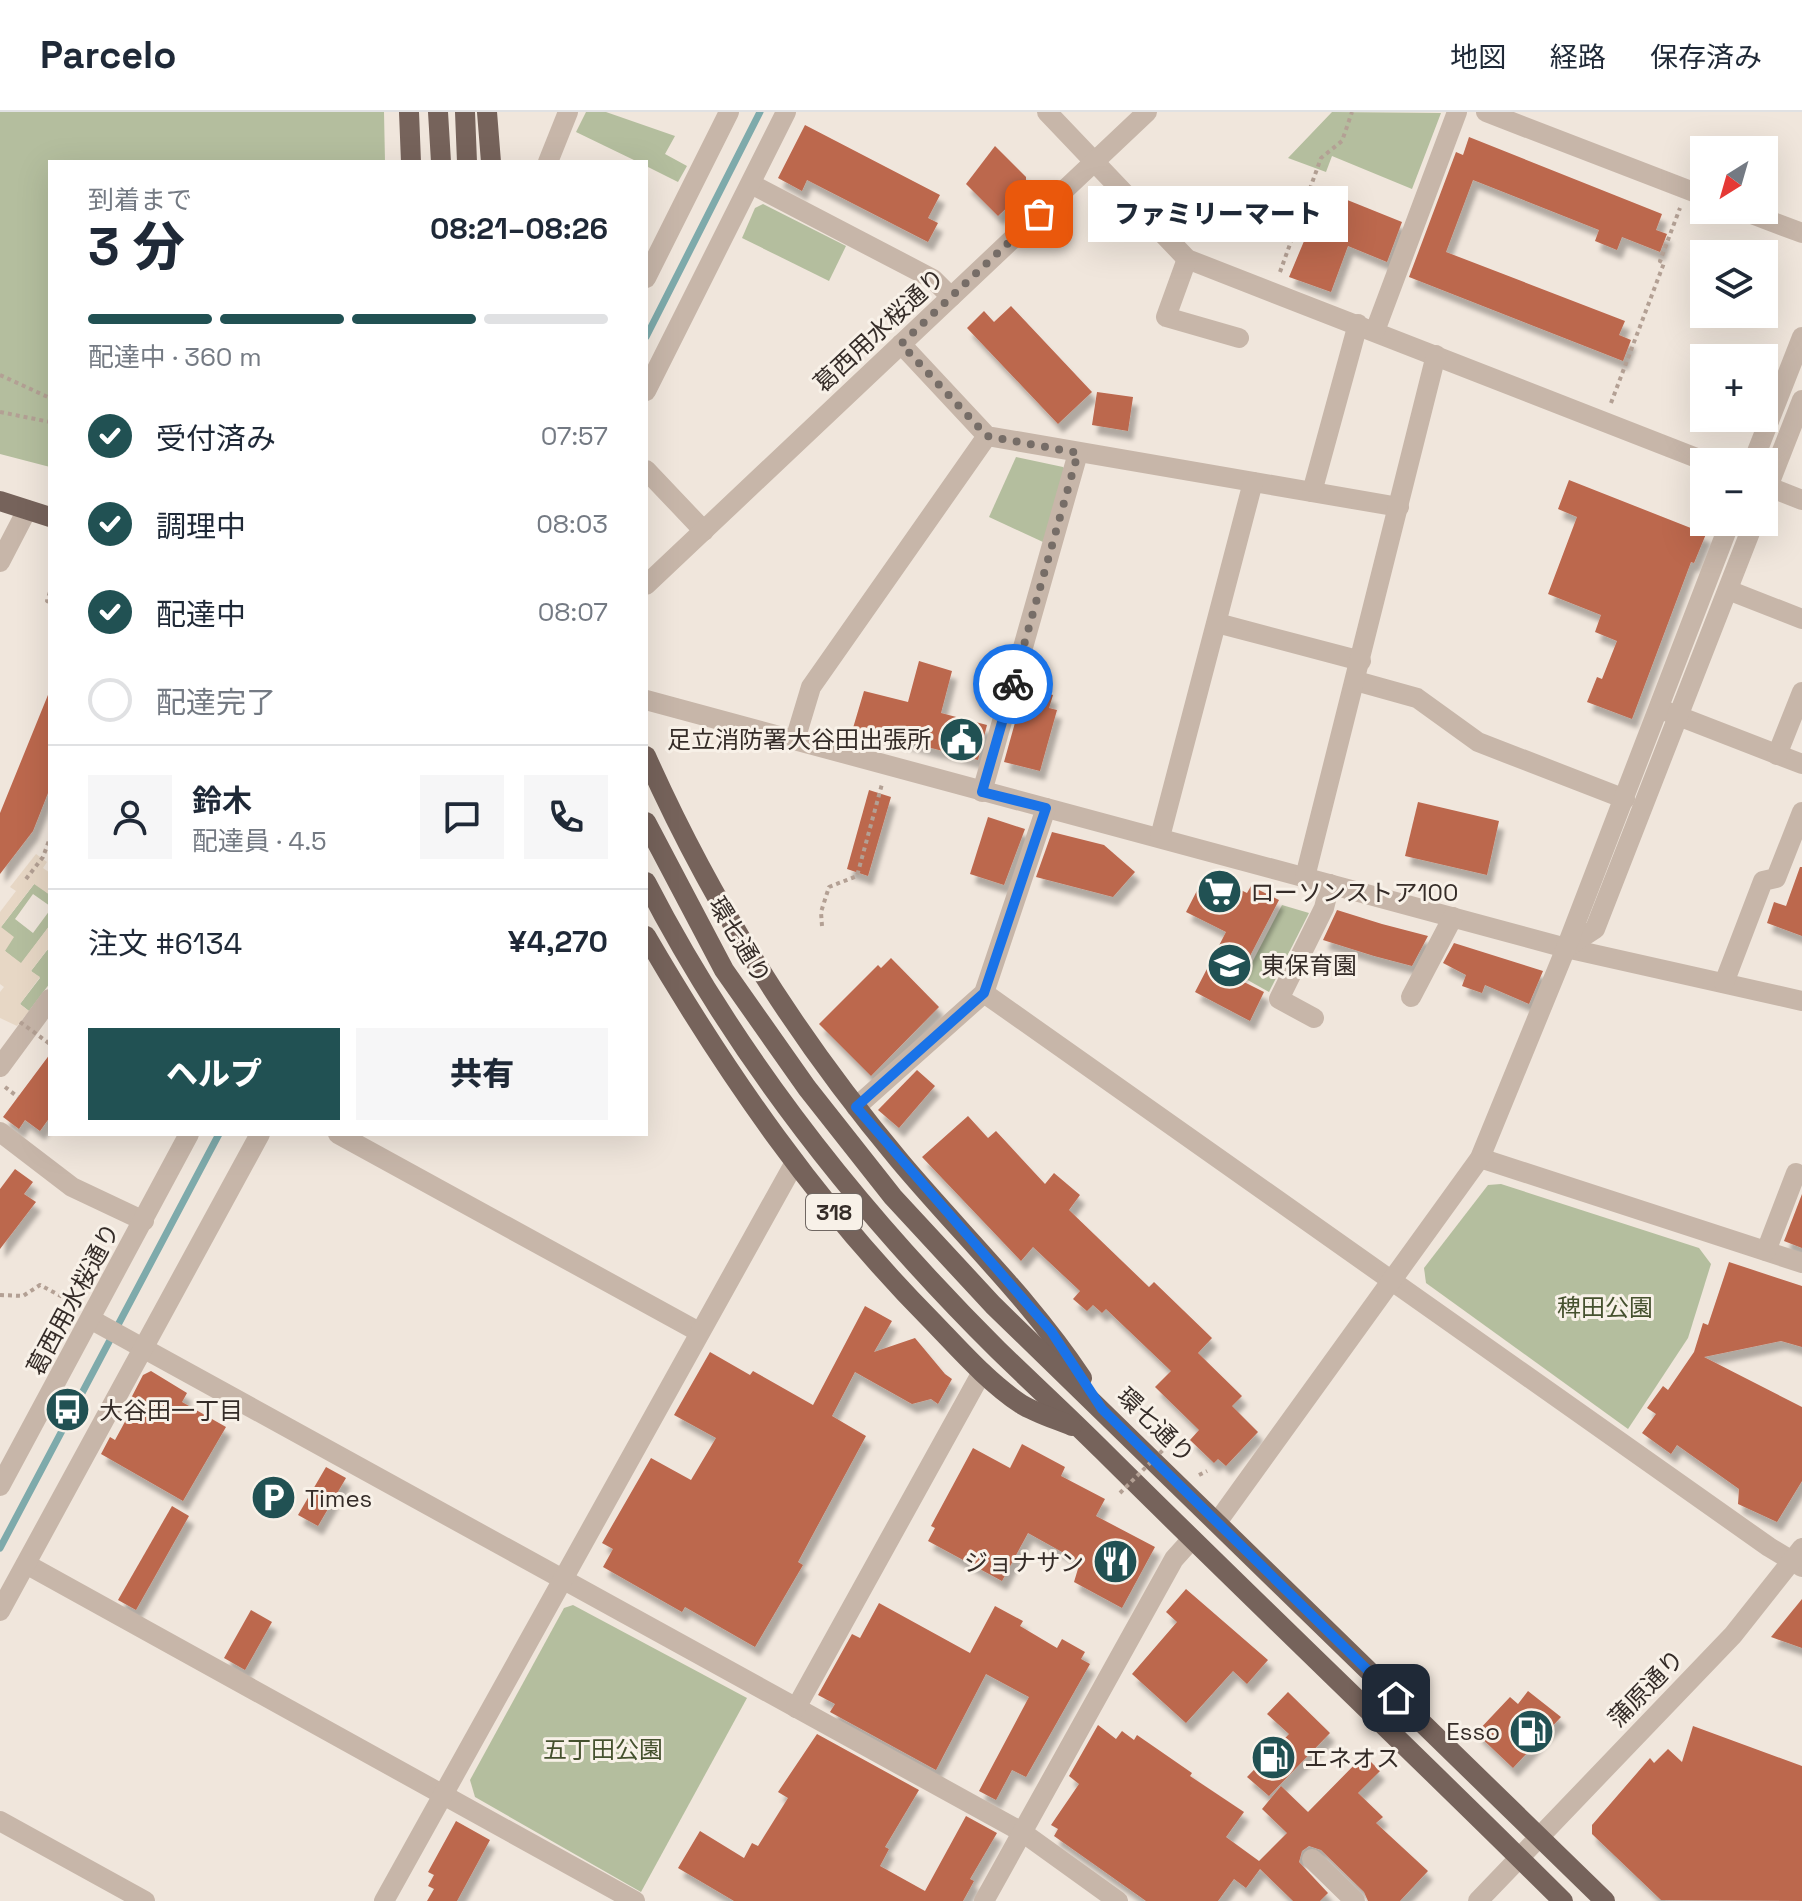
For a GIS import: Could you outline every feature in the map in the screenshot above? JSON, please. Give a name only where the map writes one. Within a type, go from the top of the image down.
[{"type":"main road","points":[[409,112],[411,160]]},
{"type":"main road","points":[[438,112],[441,160]]},
{"type":"main road","points":[[465,112],[467,160]]},
{"type":"main road","points":[[487,112],[491,160]]},
{"type":"main road","points":[[0,501],[48,516]]},
{"type":"main road","name":"318","points":[[648,760],[697,863],[756,967],[856,1107],[1051,1331],[1102,1409]]},
{"type":"main road","name":"環七通り","points":[[648,826],[724,970],[849,1144],[968,1279],[1605,1901]]},
{"type":"main road","name":"318","points":[[648,886],[700,982],[759,1067],[830,1163],[948,1296],[1563,1901]]},
{"type":"main road","name":"318","points":[[648,939],[720,1060],[794,1164],[869,1254],[982,1372],[1023,1405],[1083,1430]]},
{"type":"street","points":[[549,160],[568,112]]},
{"type":"street","points":[[648,274],[729,112]]},
{"type":"street","points":[[648,387],[786,112]]},
{"type":"street","points":[[1047,112],[1187,259],[1690,455]]},
{"type":"street","name":"葛西用水桜通り","points":[[648,583],[1147,112]]},
{"type":"street","points":[[1312,492],[1366,328],[1457,112]]},
{"type":"street","points":[[1486,112],[1690,195]]},
{"type":"street","points":[[751,184],[933,279],[951,297]]},
{"type":"street","points":[[1778,224],[1802,233]]},
{"type":"street","points":[[1187,259],[1166,317],[1239,338]]},
{"type":"street","points":[[1758,448],[1802,337]]},
{"type":"street","points":[[901,344],[987,436],[1399,507]]},
{"type":"street","points":[[1305,877],[1436,355]]},
{"type":"street","points":[[1778,459],[1802,400]]},
{"type":"street","points":[[795,740],[811,687],[987,436]]},
{"type":"street","points":[[982,792],[1078,453]]},
{"type":"street","points":[[648,472],[704,531]]},
{"type":"street","points":[[1160,837],[1253,482]]},
{"type":"street","points":[[1778,493],[1802,500]]},
{"type":"street","points":[[0,562],[27,510]]},
{"type":"street","points":[[1218,1521],[1480,1158],[1625,799],[1725,536]]},
{"type":"street","points":[[1566,948],[1595,929],[1749,536]]},
{"type":"street","points":[[1728,590],[1802,619]]},
{"type":"street","points":[[1217,623],[1358,671],[1417,698],[1478,742],[1625,799]]},
{"type":"street","points":[[1777,755],[1802,692]]},
{"type":"street","points":[[648,701],[1566,948],[1802,1001]]},
{"type":"street","points":[[1659,708],[1802,764]]},
{"type":"street","points":[[856,1107],[984,993],[1046,808]]},
{"type":"street","points":[[1724,983],[1763,881],[1776,878],[1802,812]]},
{"type":"street","points":[[1314,1018],[1279,999],[1324,908],[1330,884]]},
{"type":"street","points":[[1411,997],[1453,917]]},
{"type":"street","points":[[984,993],[1390,1281],[1799,1559]]},
{"type":"street","points":[[0,1067],[48,1002]]},
{"type":"street","points":[[0,1132],[72,1187],[144,1221]]},
{"type":"street","name":"葛西用水桜通り","points":[[0,1486],[99,1324],[144,1221],[188,1136]]},
{"type":"street","points":[[0,1611],[139,1348],[259,1136]]},
{"type":"street","points":[[342,1136],[699,1332]]},
{"type":"street","points":[[1480,1158],[1802,1263]]},
{"type":"street","points":[[384,1901],[794,1164]]},
{"type":"street","points":[[1766,1251],[1796,1173]]},
{"type":"street","points":[[99,1324],[1022,1832],[1118,1901]]},
{"type":"street","points":[[796,1708],[982,1372]]},
{"type":"street","points":[[984,1901],[1174,1559],[1192,1539]]},
{"type":"street","name":"蒲原通り","points":[[1478,1901],[1733,1635],[1799,1559]]},
{"type":"street","points":[[26,1564],[635,1901]]},
{"type":"street","points":[[0,1821],[145,1901]]},
{"type":"street","points":[[1312,1859],[1355,1901]]},
{"type":"path","points":[[1278,278],[1321,158],[1342,141],[1352,112]]},
{"type":"path","points":[[1610,406],[1664,263],[1660,261],[1690,205]]},
{"type":"path","points":[[0,375],[48,397]]},
{"type":"path","points":[[0,412],[48,422]]},
{"type":"path","points":[[822,926],[821,912],[829,887],[857,876],[883,784]]},
{"type":"path","points":[[26,879],[43,857],[48,843]]},
{"type":"path","points":[[20,1022],[48,1043]]},
{"type":"path","points":[[0,1083],[18,1097]]},
{"type":"path","points":[[0,1295],[23,1296],[40,1285],[74,1303]]},
{"type":"path","points":[[1120,1493],[1168,1445]]},
{"type":"path","points":[[1201,1477],[1207,1471]]},
{"type":"green space","points":[[0,112],[384,112],[385,160],[48,160],[48,466],[0,454]]},
{"type":"green space","points":[[586,112],[606,112],[675,136],[665,154],[687,166],[678,182],[648,167],[648,160],[634,160],[576,132]]},
{"type":"green space","points":[[1332,112],[1441,113],[1412,189],[1332,156],[1326,172],[1288,158]]},
{"type":"green space","points":[[763,204],[846,246],[829,281],[742,238],[755,208]]},
{"type":"green space","points":[[1016,457],[1063,467],[1068,472],[1043,542],[989,517]]},
{"type":"green space","points":[[35,883],[48,893],[48,905],[33,894],[15,919],[33,933],[48,913],[48,928],[21,964],[5,951],[1,927]]},
{"type":"green space","points":[[1282,905],[1309,913],[1269,992],[1244,978]]},
{"type":"green space","points":[[48,949],[48,986],[29,1011],[20,1004],[40,978],[31,971]]},
{"type":"green space","name":"稗田公園","points":[[1501,1184],[1699,1248],[1711,1264],[1688,1338],[1628,1429],[1426,1283],[1424,1268],[1488,1185]]},
{"type":"green space","name":"五丁田公園","points":[[573,1605],[747,1698],[641,1892],[475,1797],[470,1780],[564,1608]]},
{"type":"shaded area","points":[[36,854],[47,862],[43,868],[48,872],[48,894],[34,884],[1,927],[14,937],[5,951],[21,963],[48,928],[48,950],[31,971],[40,977],[20,1004],[29,1011],[17,1026],[0,1018],[0,992],[4,987],[0,984],[0,912],[16,891],[10,887]]},
{"type":"building","points":[[805,125],[940,195],[928,218],[938,223],[928,242],[807,180],[802,191],[778,178]]},
{"type":"building","points":[[1469,137],[1662,214],[1656,230],[1667,234],[1660,252],[1622,237],[1617,250],[1595,241],[1599,230],[1473,180],[1446,252],[1625,321],[1619,335],[1631,340],[1623,361],[1409,277],[1456,152],[1463,155]]},
{"type":"building","points":[[995,146],[1026,177],[1026,190],[998,216],[966,184]]},
{"type":"building","points":[[1325,191],[1402,222],[1387,262],[1348,246],[1331,292],[1289,277]]},
{"type":"building","points":[[1011,306],[1092,392],[1058,424],[967,328],[984,311],[994,322]]},
{"type":"building","points":[[1097,392],[1133,397],[1128,431],[1092,425]]},
{"type":"building","points":[[1569,480],[1690,528],[1690,536],[1705,536],[1694,563],[1691,562],[1632,719],[1587,702],[1597,677],[1602,679],[1617,641],[1595,632],[1601,615],[1548,594],[1577,517],[1558,509]]},
{"type":"building","points":[[919,661],[952,671],[941,713],[987,725],[978,760],[853,728],[864,691],[908,702]]},
{"type":"building","points":[[1025,687],[1053,695],[1049,708],[1057,710],[1040,771],[1004,762]]},
{"type":"building","points":[[48,695],[48,793],[33,831],[0,874],[0,813]]},
{"type":"building","points":[[869,790],[891,797],[868,876],[847,869]]},
{"type":"building","points":[[1418,802],[1499,821],[1487,875],[1405,856]]},
{"type":"building","points":[[988,817],[1025,829],[1004,885],[970,874]]},
{"type":"building","points":[[1052,832],[1104,845],[1135,872],[1113,897],[1036,877]]},
{"type":"building","points":[[1800,867],[1802,936],[1767,923],[1774,902],[1786,906]]},
{"type":"building","points":[[1206,873],[1247,893],[1251,886],[1279,900],[1238,979],[1264,992],[1250,1021],[1195,992],[1226,932],[1186,912]]},
{"type":"building","points":[[1337,910],[1428,936],[1412,966],[1374,956],[1323,940]]},
{"type":"building","points":[[1454,943],[1543,971],[1529,1004],[1485,985],[1482,993],[1462,986],[1466,975],[1443,963]]},
{"type":"building","points":[[891,958],[939,1007],[871,1076],[819,1024],[878,965],[881,968]]},
{"type":"building","points":[[48,1057],[48,1120],[40,1131],[25,1120],[19,1129],[3,1117]]},
{"type":"building","points":[[917,1070],[935,1086],[899,1128],[878,1110]]},
{"type":"building","points":[[968,1116],[988,1138],[996,1131],[1045,1184],[1054,1173],[1080,1195],[1069,1210],[1149,1287],[1154,1282],[1212,1338],[1198,1353],[1242,1396],[1232,1406],[1258,1432],[1226,1466],[1218,1459],[1214,1463],[1190,1440],[1199,1430],[1155,1387],[1171,1371],[1106,1309],[1102,1313],[1093,1305],[1087,1311],[1073,1299],[1080,1291],[1033,1247],[1021,1261],[922,1157]]},
{"type":"building","points":[[15,1169],[33,1182],[24,1194],[36,1202],[0,1249],[0,1189]]},
{"type":"building","points":[[1802,1194],[1802,1248],[1784,1241]]},
{"type":"building","points":[[1729,1262],[1802,1286],[1802,1347],[1781,1341],[1704,1357],[1802,1407],[1802,1481],[1777,1522],[1738,1504],[1739,1489],[1677,1445],[1671,1454],[1642,1433],[1656,1414],[1647,1408],[1663,1386],[1668,1390],[1694,1352],[1703,1323],[1708,1325]]},
{"type":"building","points":[[865,1306],[892,1321],[874,1352],[915,1338],[952,1379],[938,1404],[931,1399],[912,1404],[855,1372],[832,1416],[866,1436],[798,1562],[803,1565],[755,1647],[685,1607],[682,1612],[603,1567],[613,1549],[602,1543],[651,1458],[691,1480],[716,1438],[674,1415],[710,1352],[750,1375],[753,1371],[813,1405]]},
{"type":"building","points":[[151,1371],[187,1393],[182,1402],[226,1427],[183,1501],[101,1454],[110,1437],[115,1440],[133,1407],[128,1404],[143,1375]]},
{"type":"building","points":[[1022,1444],[1065,1467],[1061,1476],[1105,1499],[1096,1516],[1155,1547],[1122,1608],[1074,1582],[1080,1562],[1028,1533],[1002,1581],[928,1541],[935,1528],[931,1526],[973,1448],[1010,1468]]},
{"type":"building","points":[[326,1467],[346,1478],[318,1526],[298,1515]]},
{"type":"building","points":[[172,1506],[189,1516],[136,1610],[118,1600]]},
{"type":"building","points":[[1186,1589],[1268,1660],[1247,1684],[1233,1671],[1186,1723],[1132,1674],[1177,1622],[1166,1612]]},
{"type":"building","points":[[1802,1599],[1802,1648],[1771,1637]]},
{"type":"building","points":[[879,1603],[970,1653],[995,1606],[1023,1621],[1020,1626],[1057,1648],[1062,1639],[1085,1652],[1081,1659],[1090,1664],[1026,1777],[1012,1770],[996,1800],[979,1791],[1029,1697],[986,1674],[936,1770],[830,1712],[835,1704],[818,1695],[852,1634],[860,1638]]},
{"type":"building","points":[[251,1610],[272,1622],[245,1670],[224,1658]]},
{"type":"building","points":[[1528,1691],[1561,1717],[1513,1768],[1476,1733],[1510,1697],[1518,1704]]},
{"type":"building","points":[[1288,1692],[1330,1733],[1269,1796],[1247,1777],[1289,1734],[1267,1714]]},
{"type":"building","points":[[1098,1725],[1116,1739],[1122,1731],[1134,1740],[1137,1735],[1244,1812],[1226,1837],[1259,1861],[1287,1833],[1262,1809],[1281,1786],[1308,1812],[1364,1755],[1380,1771],[1358,1793],[1383,1817],[1376,1823],[1428,1871],[1400,1901],[1368,1901],[1364,1892],[1321,1850],[1309,1846],[1302,1851],[1299,1862],[1328,1893],[1320,1901],[1293,1901],[1260,1869],[1246,1888],[1234,1879],[1218,1901],[1146,1901],[1054,1836],[1058,1829],[1051,1825],[1079,1784],[1069,1776]]},
{"type":"building","points":[[1693,1726],[1802,1766],[1802,1901],[1661,1900],[1592,1834],[1592,1825],[1650,1758],[1654,1763],[1668,1749],[1682,1762]]},
{"type":"building","points":[[817,1734],[919,1790],[885,1847],[889,1849],[880,1866],[925,1891],[966,1816],[997,1833],[970,1879],[974,1881],[963,1901],[734,1901],[678,1868],[700,1831],[744,1858],[752,1843],[758,1846],[788,1798],[778,1792]]},
{"type":"building","points":[[456,1821],[490,1840],[457,1901],[427,1901],[434,1889],[428,1886],[434,1875],[428,1872]]},
{"type":"waterway","points":[[648,333],[760,112]]},
{"type":"waterway","points":[[0,1548],[218,1136]]},
{"type":"way so far","points":[[1013,684],[1078,453],[987,436],[901,344],[1039,214]]},
{"type":"place","name":"ファミリーマート","points":[[1039,214]]},
{"type":"place","name":"足立消防署大谷田出張所","points":[[962,739]]},
{"type":"place","name":"ローソンストア100","points":[[1219,892]]},
{"type":"place","name":"東保育園","points":[[1230,965]]},
{"type":"place","name":"大谷田一丁目","points":[[68,1410]]},
{"type":"place","name":"Times","points":[[274,1498]]},
{"type":"place","name":"ジョナサン","points":[[1115,1562]]},
{"type":"place","name":"Esso","points":[[1531,1731]]},
{"type":"place","name":"エネオス","points":[[1273,1758]]},
{"type":"route","points":[[1013,684],[982,792],[1046,808],[984,993],[856,1107],[949,1218],[1051,1331],[1102,1409],[1396,1698]]}]
